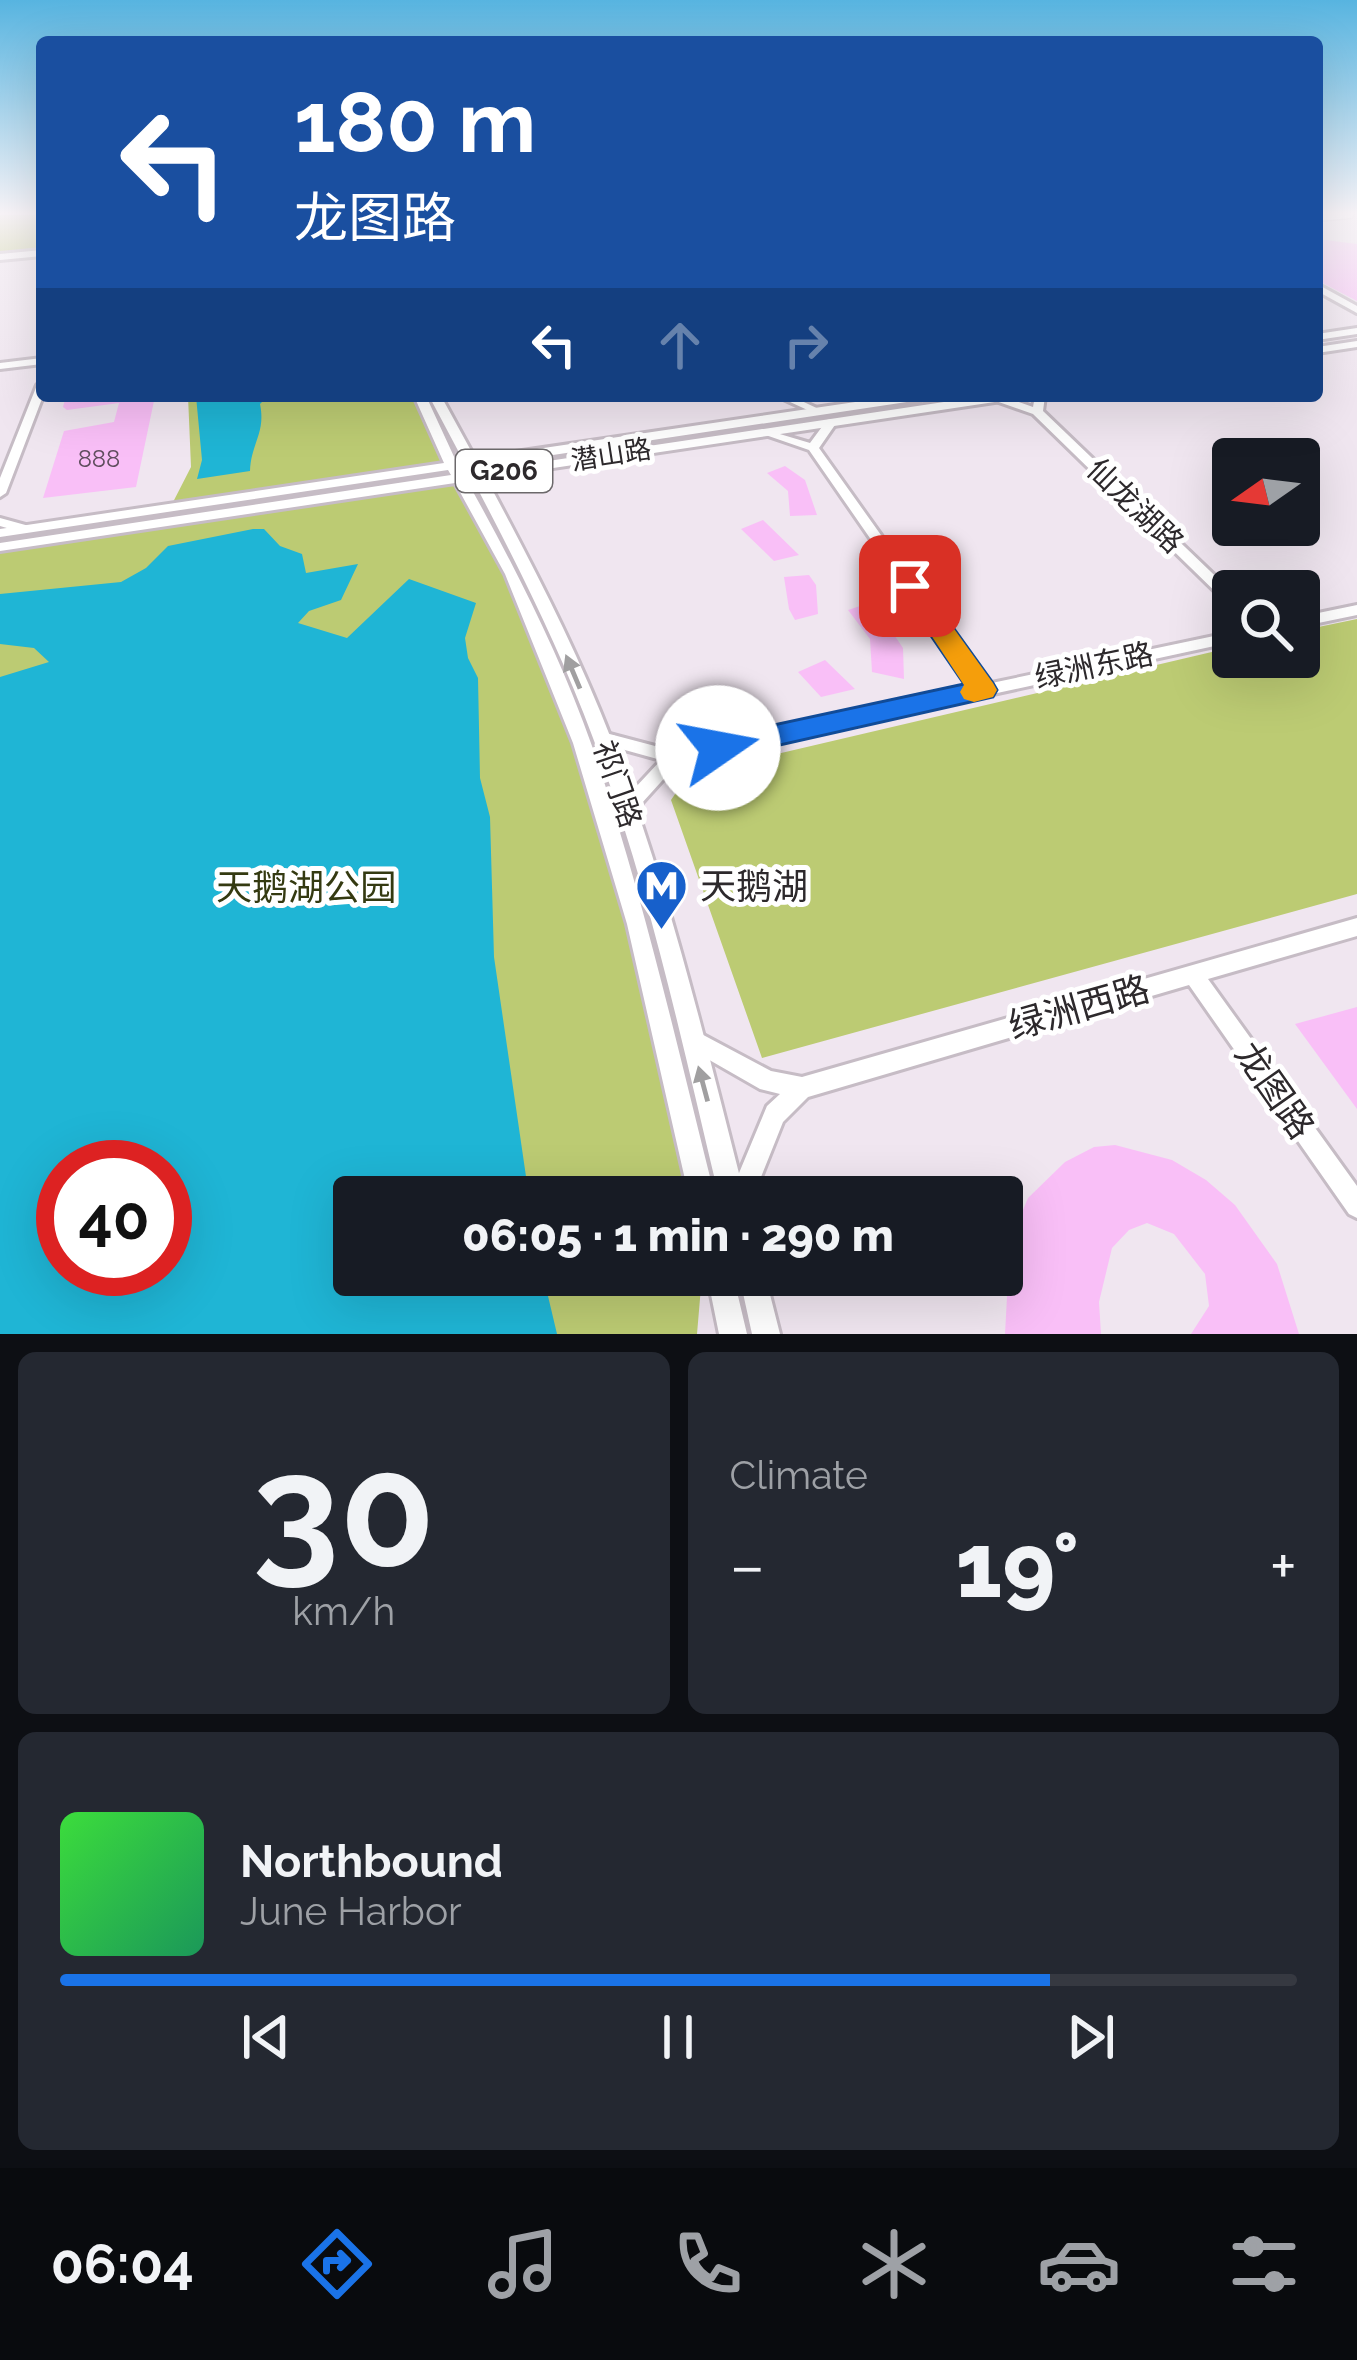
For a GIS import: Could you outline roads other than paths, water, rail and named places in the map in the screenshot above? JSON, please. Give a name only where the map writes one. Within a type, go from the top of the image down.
[{"type":"main road","points":[[1323,337],[1355,338]]},
{"type":"main road","points":[[1323,348],[1355,338]]},
{"type":"main road","name":"祁门路","points":[[424,402],[529,570],[602,738],[730,1176]]},
{"type":"main road","name":"祁门路","points":[[437,402],[582,743],[637,924],[697,1176]]},
{"type":"main road","name":"潜山路","points":[[763,426],[879,402]]},
{"type":"main road","name":"潜山路","points":[[0,547],[763,426],[830,422],[968,402]]},
{"type":"main road","name":"潜山路","points":[[0,533],[465,471]]},
{"type":"main road","points":[[725,1296],[733,1334]]},
{"type":"main road","points":[[757,1296],[766,1334]]},
{"type":"street","points":[[1323,290],[1357,310]]},
{"type":"street","points":[[0,364],[36,360]]},
{"type":"street","points":[[0,493],[36,401]]},
{"type":"street","points":[[778,402],[763,426],[812,448],[983,690]]},
{"type":"street","points":[[796,402],[818,411]]},
{"type":"street","points":[[1014,402],[1037,412],[1039,402]]},
{"type":"street","name":"仙龙湖路","points":[[1037,412],[1212,581]]},
{"type":"street","points":[[812,448],[830,422]]},
{"type":"street","points":[[0,522],[24,529]]},
{"type":"street","points":[[1320,618],[1357,610]]},
{"type":"street","name":"绿洲东路","points":[[674,758],[1212,641]]},
{"type":"street","points":[[602,738],[674,758],[626,809]]},
{"type":"street","name":"绿洲西路","points":[[802,1088],[1357,927]]},
{"type":"street","name":"龙图路","points":[[1193,974],[1357,1206]]},
{"type":"street","points":[[692,1039],[768,1081],[802,1088]]},
{"type":"street","points":[[746,1176],[775,1114],[802,1088]]},
{"type":"water","points":[[197,402],[262,402],[250,471],[197,479],[202,460]]},
{"type":"water","name":"天鹅湖公园","points":[[264,529],[280,546],[302,554],[306,573],[358,564],[341,600],[309,611],[298,623],[347,638],[409,579],[476,603],[465,638],[478,678],[480,778],[490,817],[494,957],[526,1176],[333,1176],[333,1296],[548,1296],[557,1334],[0,1334],[0,677],[49,662],[34,648],[0,644],[0,594],[121,582],[146,568],[168,546]]},
{"type":"place","name":"天鹅湖","points":[[661,932]]}]
